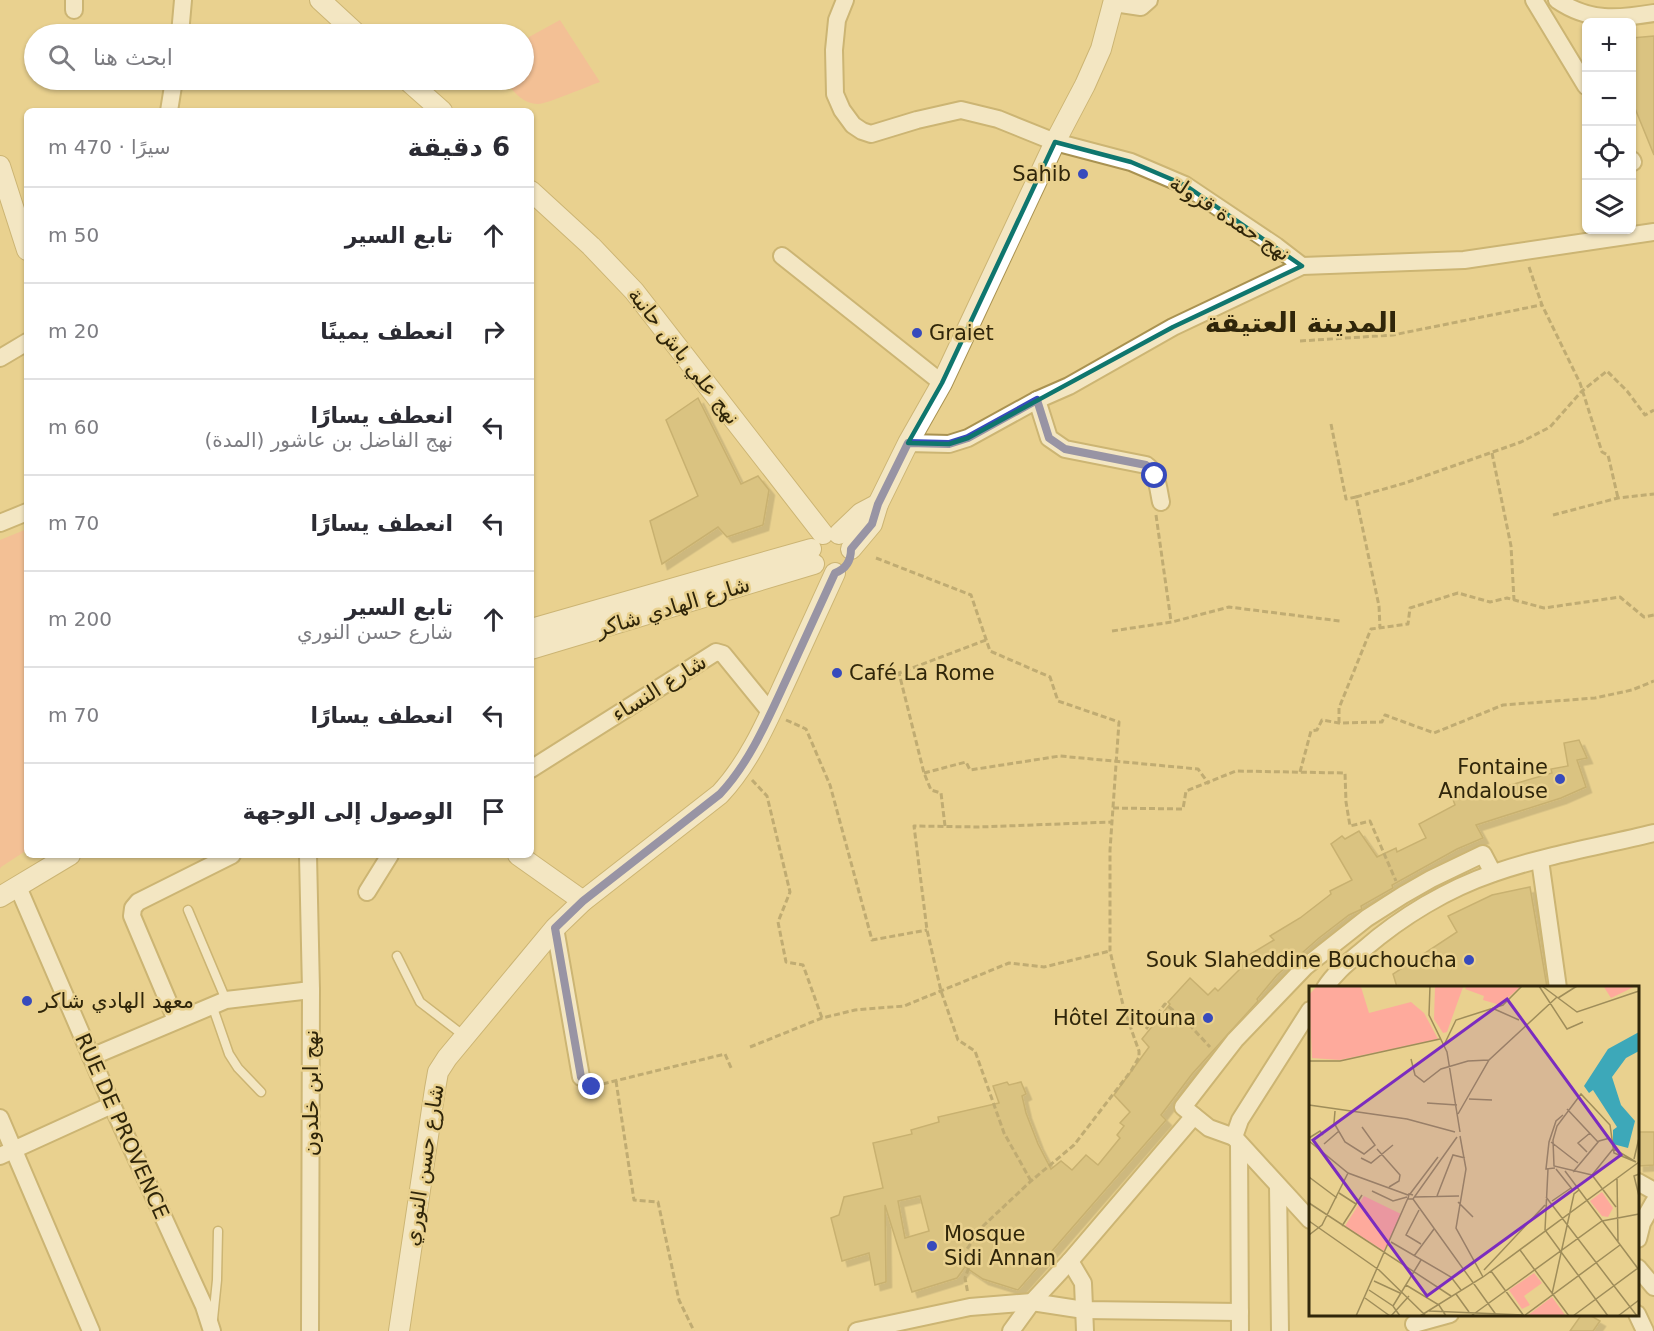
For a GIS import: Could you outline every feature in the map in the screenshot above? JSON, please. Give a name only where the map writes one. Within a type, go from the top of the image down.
[{"type":"street","points":[[181,24],[183,0]]},
{"type":"street","points":[[320,0],[346,24]]},
{"type":"street","name":"نهج حمدة قزولة","points":[[845,0],[837,21],[834,50],[836,94],[842,110],[853,125],[862,131],[871,134],[961,110],[998,119],[1055,142],[1131,162],[1185,184],[1302,266]]},
{"type":"street","points":[[1114,2],[1140,7],[1149,0]]},
{"type":"street","points":[[1534,0],[1582,78]]},
{"type":"street","points":[[1557,0],[1578,11],[1607,18],[1654,13]]},
{"type":"street","name":"شارع حسن النوري","points":[[827,546],[872,524],[878,504],[908,443],[942,383],[1055,142],[1085,85],[1101,49],[1114,2]]},
{"type":"street","points":[[169,108],[172,90]]},
{"type":"street","points":[[418,90],[439,108]]},
{"type":"street","points":[[0,166],[24,241]]},
{"type":"street","name":"نهج علي باش حانبة","points":[[534,194],[591,246],[634,291],[827,546]]},
{"type":"street","points":[[908,443],[949,444],[968,438],[1037,400],[1070,386],[1173,327],[1302,266],[1464,260],[1654,232]]},
{"type":"street","points":[[782,256],[942,383]]},
{"type":"street","points":[[0,358],[24,344]]},
{"type":"street","points":[[1037,400],[1049,438],[1055,443],[1065,449],[1146,465],[1152,469],[1155,476],[1161,502]]},
{"type":"street","points":[[0,523],[24,513]]},
{"type":"street","points":[[827,546],[827,573],[835,573]]},
{"type":"street","name":"شارع حسن النوري","points":[[399,1331],[438,1072],[463,1035],[555,928],[583,901],[720,794],[733,780],[771,713],[835,573],[846,566],[851,555],[827,546]]},
{"type":"street","name":"شارع الهادي شاكر","points":[[534,628],[827,546]]},
{"type":"street","name":"شارع الهادي شاكر","points":[[534,648],[827,546]]},
{"type":"street","name":"شارع النساء","points":[[534,767],[716,652],[723,654],[771,713]]},
{"type":"street","points":[[1305,968],[1328,986],[1334,975],[1382,933],[1443,896],[1493,873],[1654,833]]},
{"type":"street","points":[[1011,1331],[1032,1302],[1070,1261],[1188,1112],[1234,1040],[1305,968],[1367,918],[1431,879],[1482,854],[1493,873]]},
{"type":"street","points":[[0,897],[65,858]]},
{"type":"street","points":[[176,1020],[132,916],[133,908],[138,902],[226,858]]},
{"type":"street","name":"نهج ابن خلدون","points":[[308,858],[311,990],[310,1331]]},
{"type":"street","points":[[367,892],[388,858]]},
{"type":"street","points":[[522,858],[583,901]]},
{"type":"street","points":[[1540,860],[1558,986]]},
{"type":"street","name":"RUE DE PROVENCE","points":[[18,887],[212,1328]]},
{"type":"street","points":[[555,928],[581,1077]]},
{"type":"street","points":[[91,1057],[219,1002],[311,990]]},
{"type":"street","points":[[1240,1331],[1237,1140],[1240,1120],[1309,1013]]},
{"type":"street","points":[[7,1154],[112,1105]]},
{"type":"street","points":[[1188,1112],[1209,1128],[1237,1140],[1309,1218]]},
{"type":"street","points":[[0,1118],[7,1154],[91,1331]]},
{"type":"street","points":[[1639,1183],[1654,1191]]},
{"type":"street","points":[[1278,1186],[1280,1331]]},
{"type":"street","points":[[1639,1235],[1642,1223],[1654,1202]]},
{"type":"street","points":[[1070,1261],[1083,1283],[1085,1331]]},
{"type":"street","points":[[1639,1272],[1654,1287]]},
{"type":"street","points":[[857,1331],[970,1307],[1032,1302],[1084,1310],[1240,1312]]},
{"type":"street","points":[[1410,1323],[1441,1316]]},
{"type":"street","points":[[1638,1316],[1645,1331]]},
{"type":"lane","points":[[188,910],[219,1002],[229,1054],[238,1068],[261,1092]]},
{"type":"lane","points":[[397,956],[420,1002],[463,1035]]},
{"type":"lane","points":[[212,1328],[217,1280],[218,1231]]},
{"type":"path","points":[[1524,251],[1542,305],[1582,391],[1602,452],[1608,455],[1617,498]]},
{"type":"path","points":[[1300,340],[1392,335],[1542,305]]},
{"type":"path","points":[[1331,424],[1346,499],[1406,483],[1521,442],[1550,427],[1582,391],[1607,371],[1627,391],[1645,415],[1654,411]]},
{"type":"path","points":[[1492,453],[1511,546],[1514,600]]},
{"type":"path","points":[[1552,515],[1617,498],[1654,494]]},
{"type":"path","points":[[1356,497],[1379,606],[1380,628]]},
{"type":"path","points":[[1161,502],[1155,517],[1172,622]]},
{"type":"path","points":[[876,558],[971,595],[990,651],[1050,677],[1058,700],[1119,722],[1110,850],[1110,951],[1124,1009],[1139,1057],[1131,1071],[1074,1145],[982,1227],[967,1249],[972,1259],[965,1278],[970,1307]]},
{"type":"path","points":[[1339,723],[1339,708],[1371,629],[1408,624],[1410,608],[1458,593],[1490,602],[1507,598],[1544,608],[1620,597],[1644,617],[1654,615]]},
{"type":"path","points":[[1112,631],[1172,622],[1229,608],[1340,621]]},
{"type":"path","points":[[945,827],[941,793],[931,790],[924,774],[899,673],[986,640]]},
{"type":"path","points":[[1300,772],[1311,731],[1317,730],[1322,720],[1339,723],[1382,722],[1385,715],[1434,733],[1503,705],[1595,698],[1632,690],[1654,681]]},
{"type":"path","points":[[771,713],[806,729],[830,785],[872,940],[927,930]]},
{"type":"path","points":[[924,774],[966,762],[970,771],[1060,756],[1198,769],[1209,784]]},
{"type":"path","points":[[741,768],[767,796],[790,892],[778,922],[786,962],[803,965],[822,1018]]},
{"type":"path","points":[[1113,808],[1183,809],[1186,792],[1236,771],[1345,773],[1350,826],[1370,821],[1403,895]]},
{"type":"path","points":[[1031,1181],[1004,1133],[975,1051],[958,1040],[941,991],[927,930],[914,826],[1112,822]]},
{"type":"path","points":[[750,1047],[822,1018],[855,1010],[904,1006],[1009,963],[1044,967],[1110,951]]},
{"type":"path","points":[[1146,1029],[1165,1004],[1182,1017],[1221,1058]]},
{"type":"path","points":[[581,1077],[592,1087],[724,1054],[732,1070]]},
{"type":"path","points":[[616,1081],[633,1200],[658,1202],[679,1300],[694,1331]]},
{"type":"highlighted area","points":[[1055,142],[1131,162],[1185,185],[1302,266],[1173,327],[968,438],[949,444],[908,443],[942,383]]},
{"type":"shaded area","points":[[560,20],[600,82],[543,103],[528,102],[523,99],[514,90],[534,90],[534,34]]},
{"type":"shaded area","points":[[24,530],[24,852],[0,869],[0,540]]},
{"type":"building","points":[[1654,36],[1654,155],[1636,111],[1636,38]]},
{"type":"building","points":[[698,398],[741,484],[758,476],[769,490],[763,525],[727,537],[718,527],[662,564],[650,521],[698,496],[666,420]]},
{"type":"building","points":[[1579,740],[1587,758],[1577,760],[1586,787],[1561,798],[1476,825],[1483,838],[1457,849],[1392,885],[1393,888],[1361,906],[1362,909],[1349,915],[1319,938],[1277,975],[1257,999],[1258,1001],[1192,1074],[1161,1115],[1166,1120],[1018,1290],[983,1279],[965,1267],[957,1278],[912,1292],[885,1205],[886,1282],[875,1285],[869,1253],[842,1261],[831,1218],[839,1215],[844,1197],[883,1188],[873,1143],[912,1134],[911,1130],[939,1122],[938,1117],[999,1103],[993,1086],[1007,1082],[1009,1085],[1021,1082],[1026,1094],[1022,1096],[1026,1113],[1051,1169],[1061,1161],[1072,1170],[1086,1155],[1098,1165],[1120,1138],[1117,1135],[1124,1126],[1120,1123],[1130,1112],[1114,1095],[1149,1047],[1142,1039],[1170,1004],[1168,1002],[1190,978],[1208,995],[1215,988],[1218,991],[1243,966],[1239,961],[1274,940],[1270,936],[1300,918],[1331,894],[1330,891],[1352,880],[1331,844],[1342,836],[1345,839],[1359,831],[1377,857],[1396,848],[1397,852],[1426,838],[1419,824],[1455,805],[1452,797],[1477,788],[1479,794],[1552,773],[1551,769],[1568,766],[1564,743]],"holes":[[[920,1196],[929,1231],[905,1238],[898,1201]]]},
{"type":"building","points":[[1530,887],[1547,986],[1397,986],[1393,974],[1457,932],[1448,916],[1492,895]]},
{"type":"building","points":[[1639,1132],[1654,1132],[1654,1165],[1639,1166]]},
{"type":"building","points":[[1581,1316],[1591,1316],[1600,1321],[1593,1331],[1570,1331]]},
{"type":"place","name":"Sahib","points":[[1083,174]]},
{"type":"place","name":"Graiet","points":[[917,333]]},
{"type":"place","name":"Café La Rome","points":[[837,673]]},
{"type":"place","name":"Fontaine Andalouse","points":[[1560,779]]},
{"type":"place","name":"Souk Slaheddine Bouchoucha","points":[[1469,960]]},
{"type":"place","name":"معهد الهادي شاكر","points":[[27,1001]]},
{"type":"place","name":"Hôtel Zitouna","points":[[1208,1018]]},
{"type":"place","name":"Mosque Sidi Annan","points":[[932,1246]]},
{"type":"district","name":"المدينة العتيقة","points":[[1301,323]]},
{"type":"route","points":[[592,1087],[581,1077],[555,928],[583,901],[720,794],[733,780],[771,713],[835,573],[846,566],[851,549],[872,524],[878,504],[908,443],[949,444],[968,438],[1037,400],[1049,438],[1055,443],[1065,449],[1146,465],[1152,469],[1155,476]]}]
